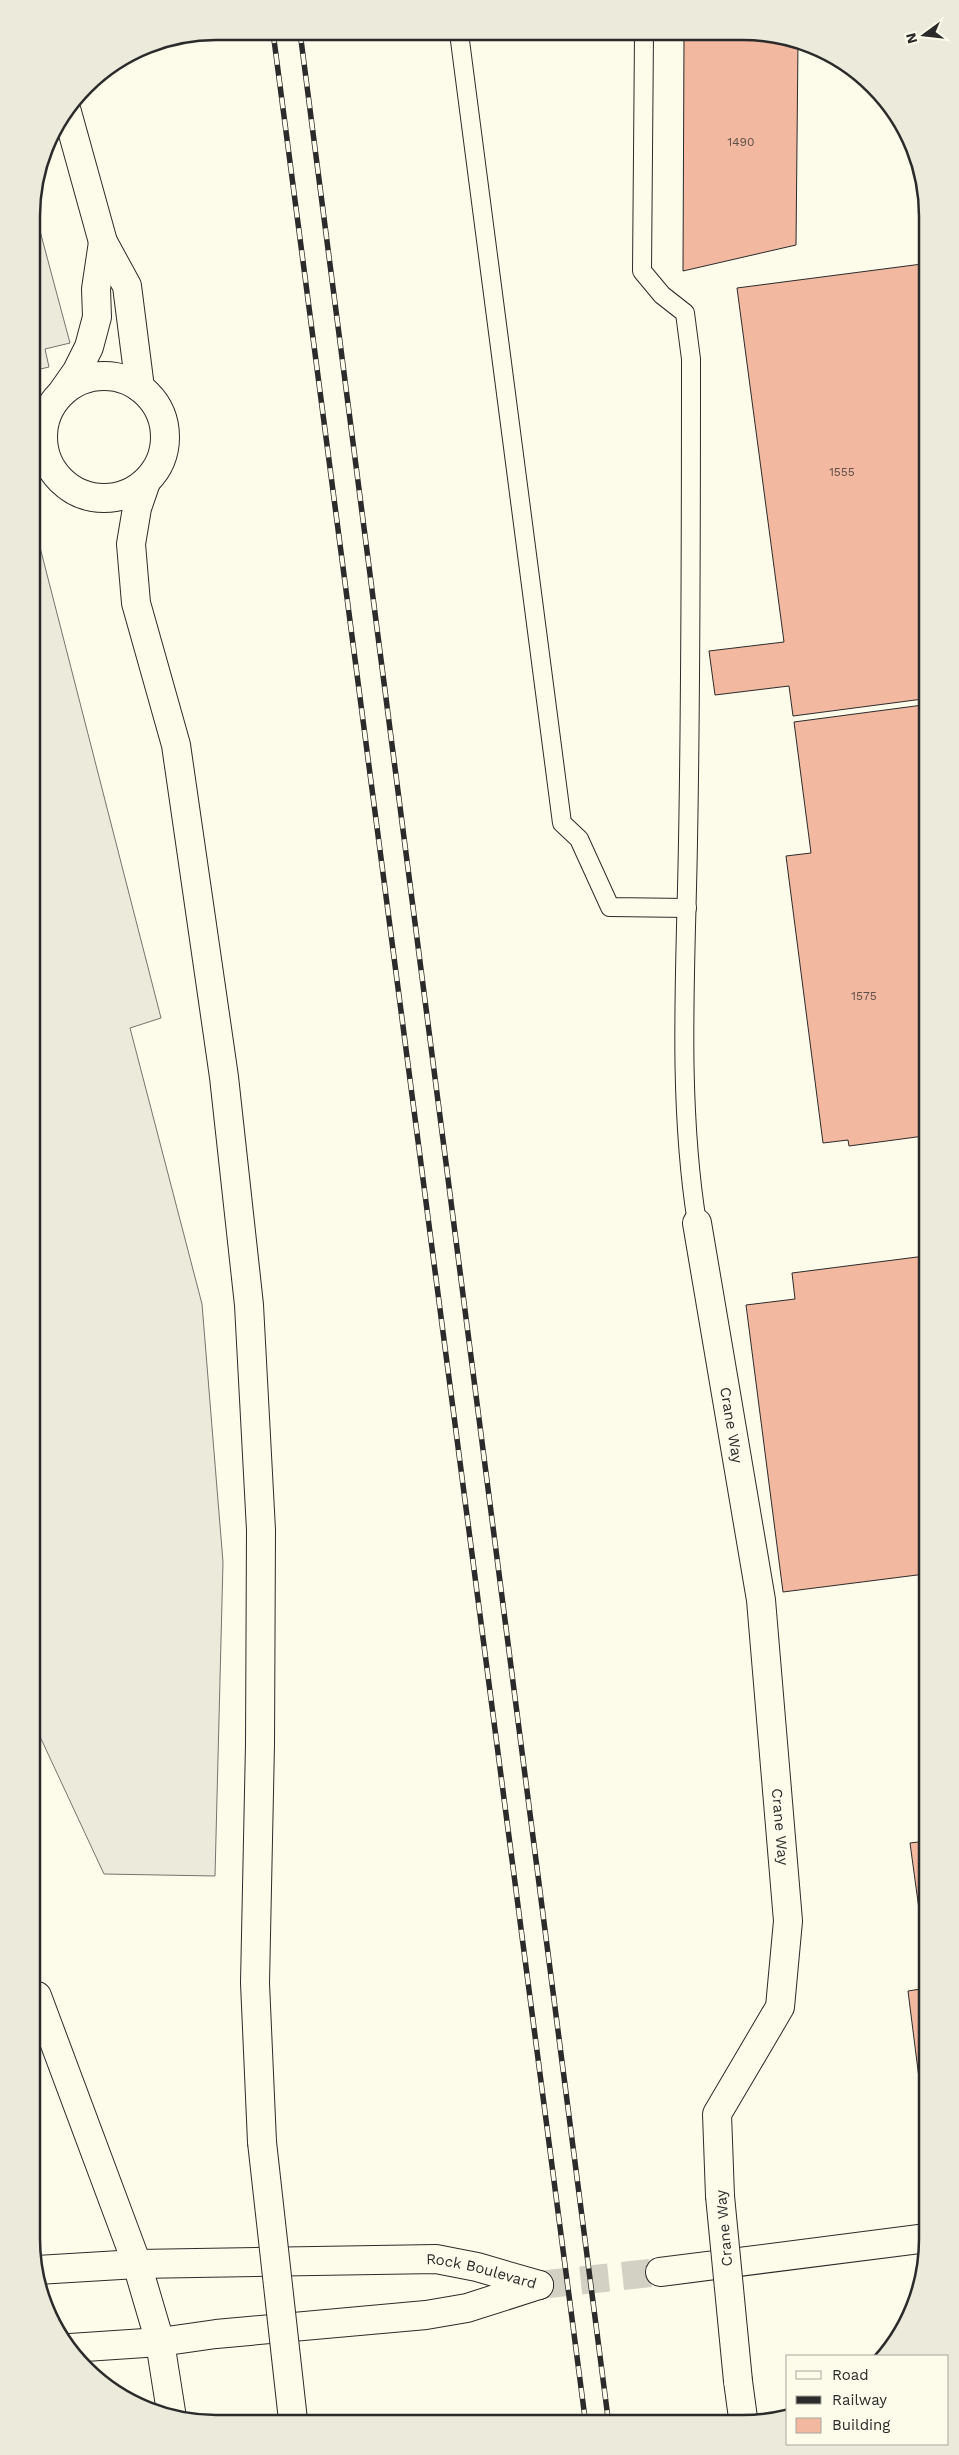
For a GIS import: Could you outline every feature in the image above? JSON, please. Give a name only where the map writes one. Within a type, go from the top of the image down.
[{"type":"main road","points":[[69,120],[103,242],[127,286],[140,388]]},
{"type":"main road","points":[[103,242],[96,289],[97,317],[89,347],[77,371],[48,407],[43,430],[45,451],[43,466],[68,486],[87,496],[109,498],[122,495],[146,482]]},
{"type":"main road","points":[[48,407],[80,381],[100,376],[121,378],[140,388],[155,403],[163,423],[165,444],[159,464],[146,482],[137,508],[131,544],[136,603],[176,745],[224,1077],[249,1305],[261,1530],[260,1754],[255,1983],[262,2142],[293,2415]]},
{"type":"main road","name":"Crane Way","points":[[697,1222],[761,1600],[788,1921],[780,2008],[716,2114],[720,2196],[743,2415]]},
{"type":"main road","points":[[40,2004],[137,2264],[160,2342],[171,2409]]},
{"type":"main road","points":[[660,2272],[919,2239]]},
{"type":"main road","name":"Rock Boulevard","points":[[43,2270],[137,2264],[436,2260],[477,2267],[539,2285],[467,2308],[426,2315],[216,2334],[160,2342],[77,2348]]},
{"type":"lane","points":[[460,40],[562,823],[579,839],[610,907],[687,908]]},
{"type":"lane","points":[[644,40],[642,271],[662,295],[685,313],[691,360],[691,664],[684,1074],[689,1174],[697,1222]]},
{"type":"shaded area","points":[[40,231],[70,343],[45,349],[49,367],[40,369]]},
{"type":"shaded area","points":[[40,547],[161,1018],[130,1028],[202,1304],[223,1562],[215,1876],[104,1874],[40,1737]]},
{"type":"building","points":[[684,40],[755,40],[798,48],[796,245],[683,271]]},
{"type":"building","points":[[919,264],[919,700],[793,716],[789,686],[715,695],[709,651],[784,642],[737,288]]},
{"type":"building","points":[[919,706],[919,1137],[849,1146],[848,1140],[823,1143],[786,856],[811,853],[794,722]]},
{"type":"building","points":[[919,1257],[919,1575],[783,1592],[746,1305],[795,1299],[792,1273]]},
{"type":"building","points":[[919,1842],[919,1909],[910,1843]]},
{"type":"building","points":[[919,1989],[919,2078],[908,1991]]},
{"type":"tunnel","points":[[539,2285],[660,2272]]},
{"type":"railway","points":[[274,40],[585,2415]]},
{"type":"railway","points":[[301,40],[608,2415]]}]
